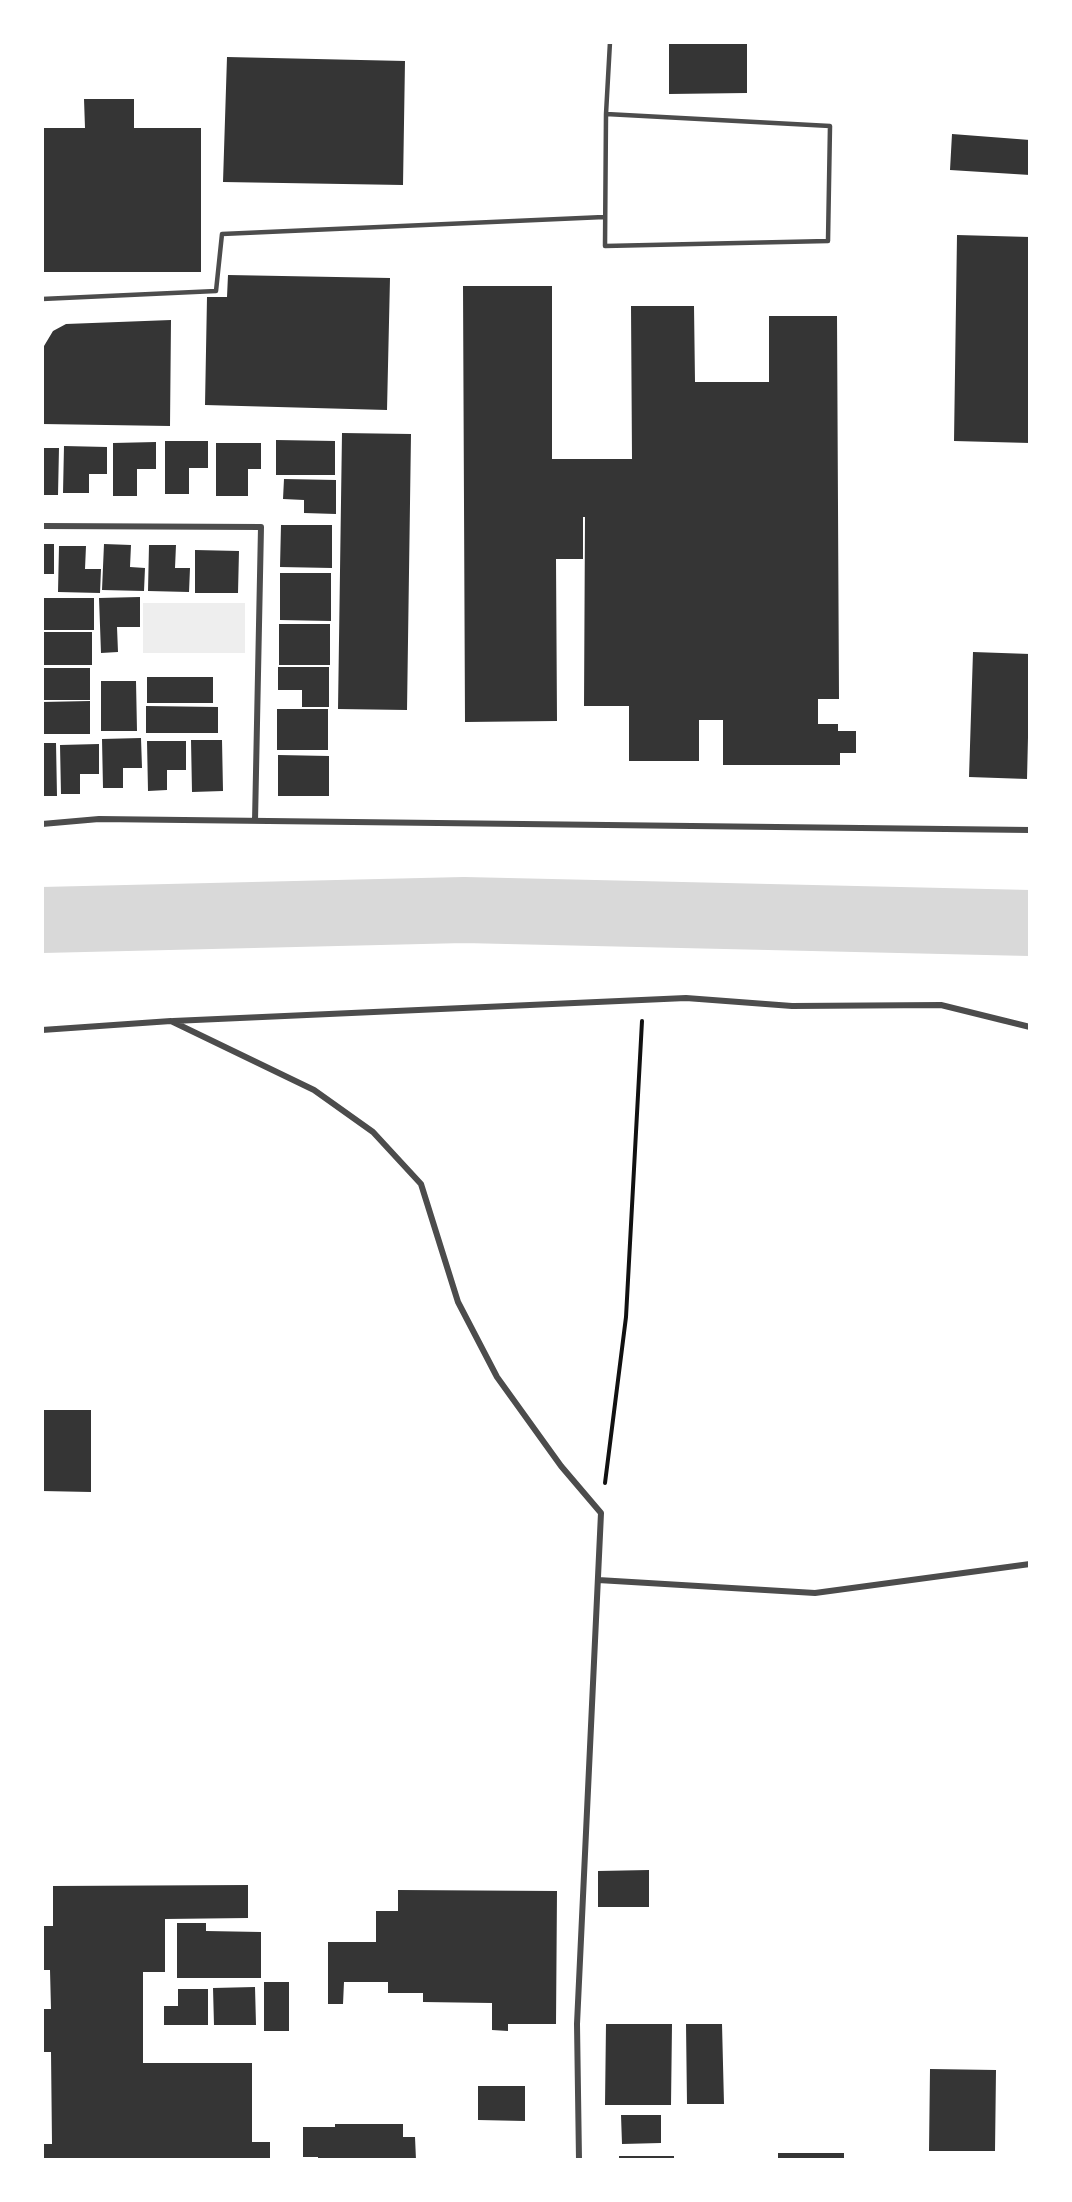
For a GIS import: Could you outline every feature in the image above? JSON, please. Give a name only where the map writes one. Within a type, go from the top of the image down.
[{"type":"street","points":[[42,526],[261,526],[255,821]]},
{"type":"street","points":[[42,824],[99,819],[1030,831]]},
{"type":"street","points":[[42,1030],[171,1021],[686,998],[792,1006],[941,1005],[1030,1027]]},
{"type":"street","points":[[171,1021],[314,1090],[373,1132],[421,1184],[458,1302],[497,1377],[561,1466],[601,1513],[577,2024],[579,2160]]},
{"type":"street","points":[[598,1580],[815,1593],[1030,1564]]},
{"type":"lane","points":[[606,114],[830,126],[828,241],[605,246],[606,114],[610,42]]},
{"type":"lane","points":[[42,299],[216,291],[222,234],[604,217]]},
{"type":"path","points":[[601,1513],[626,1317],[644,1000]]},
{"type":"shaded area","points":[[143,603],[245,603],[245,653],[143,653]]},
{"type":"building","points":[[669,42],[747,42],[747,93],[669,94]]},
{"type":"building","points":[[227,57],[405,61],[403,185],[223,182]]},
{"type":"building","points":[[84,99],[134,99],[134,128],[201,128],[201,272],[42,272],[42,128],[85,128]]},
{"type":"building","points":[[952,134],[1030,140],[1030,175],[950,170]]},
{"type":"building","points":[[957,235],[1030,237],[1030,443],[954,441]]},
{"type":"building","points":[[228,275],[390,278],[387,410],[205,405],[207,297],[227,297]]},
{"type":"building","points":[[463,286],[552,286],[552,459],[632,459],[631,306],[694,306],[695,382],[769,382],[769,316],[837,316],[839,699],[818,699],[818,724],[838,724],[838,731],[856,731],[856,753],[840,753],[840,765],[723,765],[723,720],[699,720],[699,761],[629,761],[629,706],[584,706],[585,517],[583,517],[583,559],[556,559],[557,721],[465,722]]},
{"type":"building","points":[[171,320],[170,426],[42,424],[44,346],[53,331],[66,324]]},
{"type":"building","points":[[342,433],[411,434],[407,710],[338,709]]},
{"type":"building","points":[[276,440],[335,441],[335,475],[276,475]]},
{"type":"building","points":[[165,441],[208,441],[208,468],[189,468],[189,494],[165,494]]},
{"type":"building","points":[[156,442],[156,469],[137,469],[137,496],[113,496],[113,443]]},
{"type":"building","points":[[216,443],[261,443],[261,469],[248,469],[248,496],[216,496]]},
{"type":"building","points":[[64,446],[107,447],[107,474],[89,474],[89,493],[63,493]]},
{"type":"building","points":[[42,448],[59,448],[58,495],[42,495]]},
{"type":"building","points":[[284,479],[336,480],[336,514],[304,513],[304,500],[283,499]]},
{"type":"building","points":[[281,525],[332,525],[332,568],[280,567]]},
{"type":"building","points":[[42,544],[54,544],[54,574],[42,574]]},
{"type":"building","points":[[104,544],[131,545],[130,567],[145,568],[144,591],[102,590]]},
{"type":"building","points":[[149,545],[176,545],[175,568],[190,568],[189,592],[148,591]]},
{"type":"building","points":[[59,546],[86,546],[85,569],[101,569],[100,593],[58,592]]},
{"type":"building","points":[[195,550],[239,551],[238,593],[195,593]]},
{"type":"building","points":[[280,573],[331,573],[331,621],[280,620]]},
{"type":"building","points":[[140,597],[140,627],[117,627],[118,652],[101,653],[99,598]]},
{"type":"building","points":[[43,598],[94,598],[94,630],[43,630]]},
{"type":"building","points":[[279,624],[330,624],[330,665],[279,665]]},
{"type":"building","points":[[42,632],[92,632],[92,665],[42,665]]},
{"type":"building","points":[[973,652],[1030,654],[1027,779],[969,777]]},
{"type":"building","points":[[278,667],[329,667],[329,707],[302,707],[302,690],[278,690]]},
{"type":"building","points":[[42,668],[90,668],[90,700],[42,700]]},
{"type":"building","points":[[147,677],[213,677],[213,703],[147,703]]},
{"type":"building","points":[[101,681],[136,681],[137,731],[101,731]]},
{"type":"building","points":[[90,701],[90,734],[42,734],[42,702]]},
{"type":"building","points":[[146,706],[218,707],[218,733],[146,733]]},
{"type":"building","points":[[277,709],[328,709],[328,750],[277,750]]},
{"type":"building","points":[[141,738],[142,768],[123,768],[123,788],[103,788],[102,739]]},
{"type":"building","points":[[191,740],[222,740],[223,791],[192,792]]},
{"type":"building","points":[[147,741],[186,741],[186,770],[167,770],[167,790],[148,791]]},
{"type":"building","points":[[42,743],[56,743],[57,796],[42,796]]},
{"type":"building","points":[[99,744],[99,774],[80,774],[80,794],[61,794],[60,745]]},
{"type":"building","points":[[278,755],[329,756],[329,796],[278,796]]},
{"type":"building","points":[[42,1410],[91,1410],[91,1492],[42,1491]]},
{"type":"building","points":[[649,1870],[649,1907],[598,1907],[598,1871]]},
{"type":"building","points":[[248,1885],[248,1918],[165,1919],[165,1972],[143,1972],[143,2063],[252,2063],[252,2142],[270,2142],[270,2160],[42,2160],[42,2144],[52,2144],[51,2052],[42,2052],[42,2009],[51,2009],[50,1970],[42,1970],[42,1926],[53,1926],[53,1886]]},
{"type":"building","points":[[398,1890],[557,1891],[556,2024],[508,2024],[508,2031],[492,2030],[492,2003],[423,2002],[423,1993],[388,1993],[388,1982],[344,1982],[343,2004],[328,2004],[328,1942],[376,1942],[376,1911],[398,1911]]},
{"type":"building","points":[[177,1923],[206,1923],[206,1931],[261,1932],[261,1978],[177,1978]]},
{"type":"building","points":[[264,1982],[289,1982],[289,2031],[264,2031]]},
{"type":"building","points":[[255,1987],[256,2025],[214,2025],[213,1988]]},
{"type":"building","points":[[178,1989],[208,1989],[208,2025],[164,2025],[164,2006],[178,2006]]},
{"type":"building","points":[[606,2024],[672,2024],[671,2105],[605,2105]]},
{"type":"building","points":[[686,2024],[722,2024],[724,2104],[687,2104]]},
{"type":"building","points":[[930,2069],[996,2070],[995,2151],[929,2151]]},
{"type":"building","points":[[478,2086],[525,2086],[525,2121],[478,2120]]},
{"type":"building","points":[[621,2115],[661,2115],[661,2143],[622,2144]]},
{"type":"building","points":[[335,2124],[403,2124],[403,2137],[415,2137],[416,2160],[318,2160],[318,2157],[303,2157],[303,2127],[335,2127]]},
{"type":"building","points":[[778,2153],[844,2153],[844,2160],[778,2160]]},
{"type":"building","points":[[619,2156],[674,2156],[674,2160],[619,2160]]},
{"type":"waterway","points":[[42,920],[464,910],[1030,923]]}]
